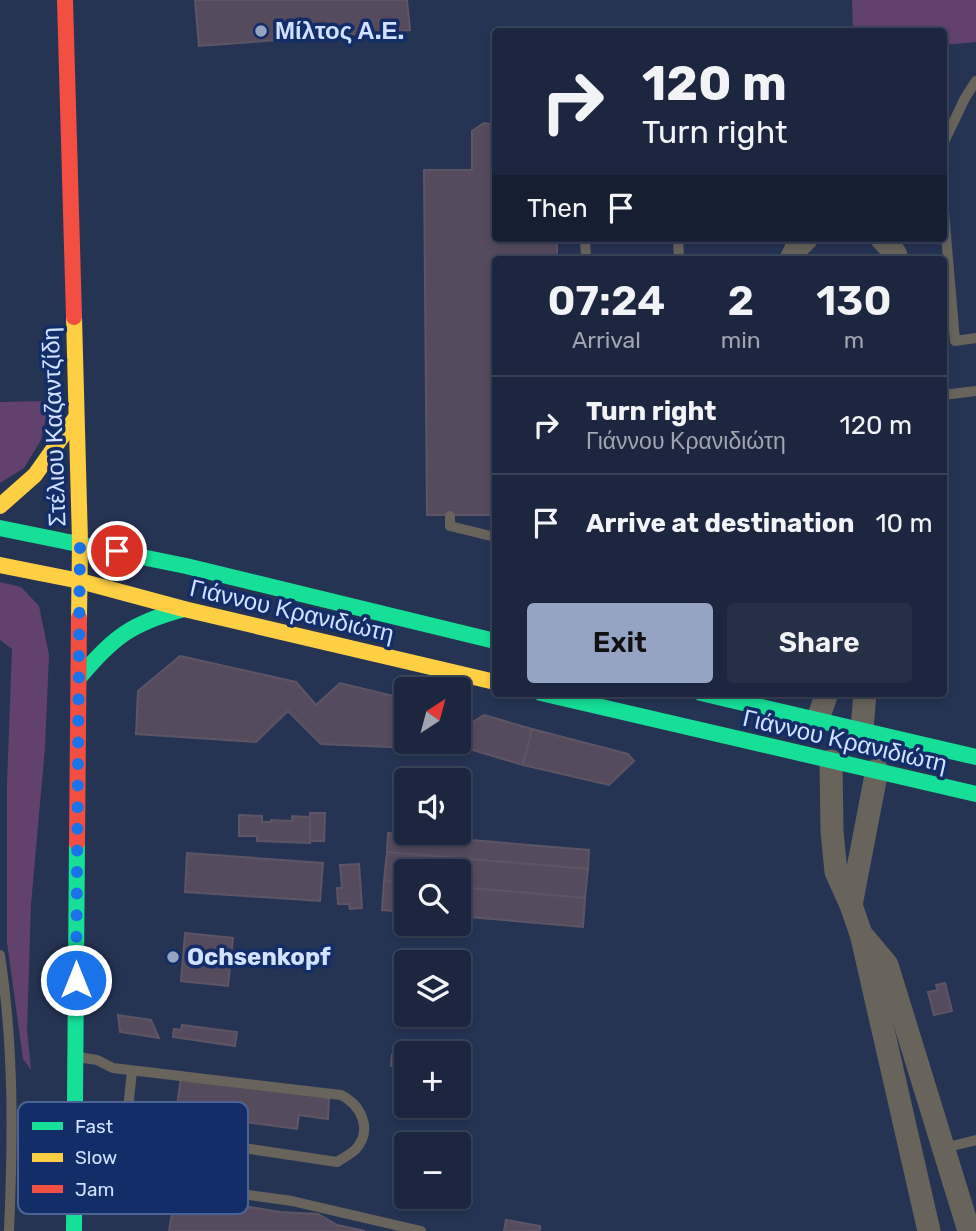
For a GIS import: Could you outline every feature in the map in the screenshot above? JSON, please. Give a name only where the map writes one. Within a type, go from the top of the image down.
[{"type":"main road","name":"Στέλιου Καζαντζίδη","points":[[65,0],[80,542],[75,1102]]},
{"type":"main road","points":[[0,506],[35,475],[76,417]]},
{"type":"main road","name":"Γιάννου Κρανιδιώτη","points":[[0,527],[80,542],[379,611],[492,640]]},
{"type":"main road","name":"Γιάννου Κρανιδιώτη","points":[[0,565],[80,581],[184,609],[492,681]]},
{"type":"main road","points":[[79,678],[117,638],[148,618],[184,609]]},
{"type":"main road","name":"Γιάννου Κρανιδιώτη","points":[[558,697],[976,794]]},
{"type":"main road","name":"Γιάννου Κρανιδιώτη","points":[[719,697],[976,757]]},
{"type":"street","points":[[792,256],[803,242]]},
{"type":"street","points":[[818,719],[826,697]]},
{"type":"street","points":[[862,729],[865,697]]},
{"type":"street","points":[[831,761],[832,831],[836,872],[861,934],[929,1231]]},
{"type":"street","points":[[851,905],[877,770]]},
{"type":"street","points":[[861,934],[887,965],[969,1231]]},
{"type":"lane","points":[[947,136],[976,81]]},
{"type":"lane","points":[[947,242],[955,341],[976,338]]},
{"type":"lane","points":[[947,395],[976,391]]},
{"type":"lane","points":[[450,516],[450,526],[492,536]]},
{"type":"lane","points":[[0,955],[8,1009],[12,1156],[9,1231]]},
{"type":"lane","points":[[76,1057],[97,1060],[113,1068],[132,1071],[341,1096],[356,1105],[361,1113],[364,1130],[356,1149],[337,1163],[248,1148]]},
{"type":"lane","points":[[129,1102],[132,1071]]},
{"type":"lane","points":[[944,1148],[976,1140]]},
{"type":"lane","points":[[248,1195],[292,1201],[421,1231]]},
{"type":"shaded area","points":[[852,0],[976,0],[976,42],[947,45],[947,28],[853,28]]},
{"type":"shaded area","points":[[50,401],[41,440],[24,468],[0,483],[0,402]]},
{"type":"shaded area","points":[[0,582],[21,587],[39,606],[49,655],[45,748],[31,904],[27,1029],[31,1070],[23,1059],[7,942],[7,783],[12,649],[0,640]]},
{"type":"building","points":[[195,0],[407,0],[410,30],[199,46]]},
{"type":"building","points":[[484,123],[492,124],[492,242],[557,242],[557,256],[492,256],[492,515],[427,515],[424,170],[472,170],[472,131]]},
{"type":"building","points":[[180,656],[296,682],[316,705],[340,683],[394,696],[394,747],[321,744],[288,711],[256,742],[136,734],[138,691]]},
{"type":"building","points":[[484,715],[532,729],[523,765],[471,749],[471,723]]},
{"type":"building","points":[[532,729],[628,754],[634,761],[609,785],[523,765]]},
{"type":"building","points":[[310,813],[325,813],[324,841],[310,841]]},
{"type":"building","points":[[239,815],[262,816],[262,822],[292,821],[292,816],[310,817],[310,843],[257,841],[257,836],[239,836]]},
{"type":"building","points":[[388,833],[394,834],[394,845],[471,845],[471,840],[589,850],[588,869],[387,852]]},
{"type":"building","points":[[387,852],[470,859],[394,859],[394,881],[384,881]]},
{"type":"building","points":[[187,853],[323,863],[320,901],[185,892]]},
{"type":"building","points":[[471,859],[588,869],[585,898],[471,888]]},
{"type":"building","points":[[359,864],[362,908],[350,909],[349,904],[338,904],[337,888],[342,888],[340,865]]},
{"type":"building","points":[[384,881],[394,881],[394,911],[382,910]]},
{"type":"building","points":[[471,888],[585,898],[583,927],[471,917]]},
{"type":"building","points":[[185,933],[233,938],[228,986],[181,981]]},
{"type":"building","points":[[945,983],[952,1011],[934,1015],[928,992],[938,990],[936,985]]},
{"type":"building","points":[[118,1015],[151,1020],[159,1038],[120,1032]]},
{"type":"building","points":[[182,1025],[237,1032],[235,1046],[173,1037],[174,1029],[181,1030]]},
{"type":"building","points":[[181,1077],[329,1098],[328,1119],[299,1115],[297,1129],[248,1123],[248,1102],[178,1102]]},
{"type":"building","points":[[248,1207],[318,1214],[337,1225],[365,1231],[169,1231],[172,1214],[248,1214]]},
{"type":"building","points":[[506,1220],[540,1226],[540,1231],[504,1231]]},
{"type":"traffic: fast","points":[[0,528],[186,566],[492,640]]},
{"type":"traffic: fast","points":[[79,678],[102,652],[125,633],[150,620],[184,609]]},
{"type":"traffic: fast","points":[[558,697],[976,794]]},
{"type":"traffic: fast","points":[[718,697],[976,757]]},
{"type":"traffic: fast","points":[[75,1102],[77,843]]},
{"type":"traffic: fast","points":[[74,1214],[74,1231]]},
{"type":"traffic: slow","points":[[74,317],[80,542],[79,618]]},
{"type":"traffic: slow","points":[[0,506],[35,475],[76,417]]},
{"type":"traffic: slow","points":[[0,565],[80,581],[184,609],[492,681]]},
{"type":"traffic: jam","points":[[65,0],[74,317]]},
{"type":"traffic: jam","points":[[77,843],[79,618]]},
{"type":"place","name":"Μίλτος Α.Ε.","points":[[261,31]]},
{"type":"place","name":"Ochsenkopf","points":[[173,957]]},
{"type":"route","points":[[76,980],[80,542],[117,551]]}]
